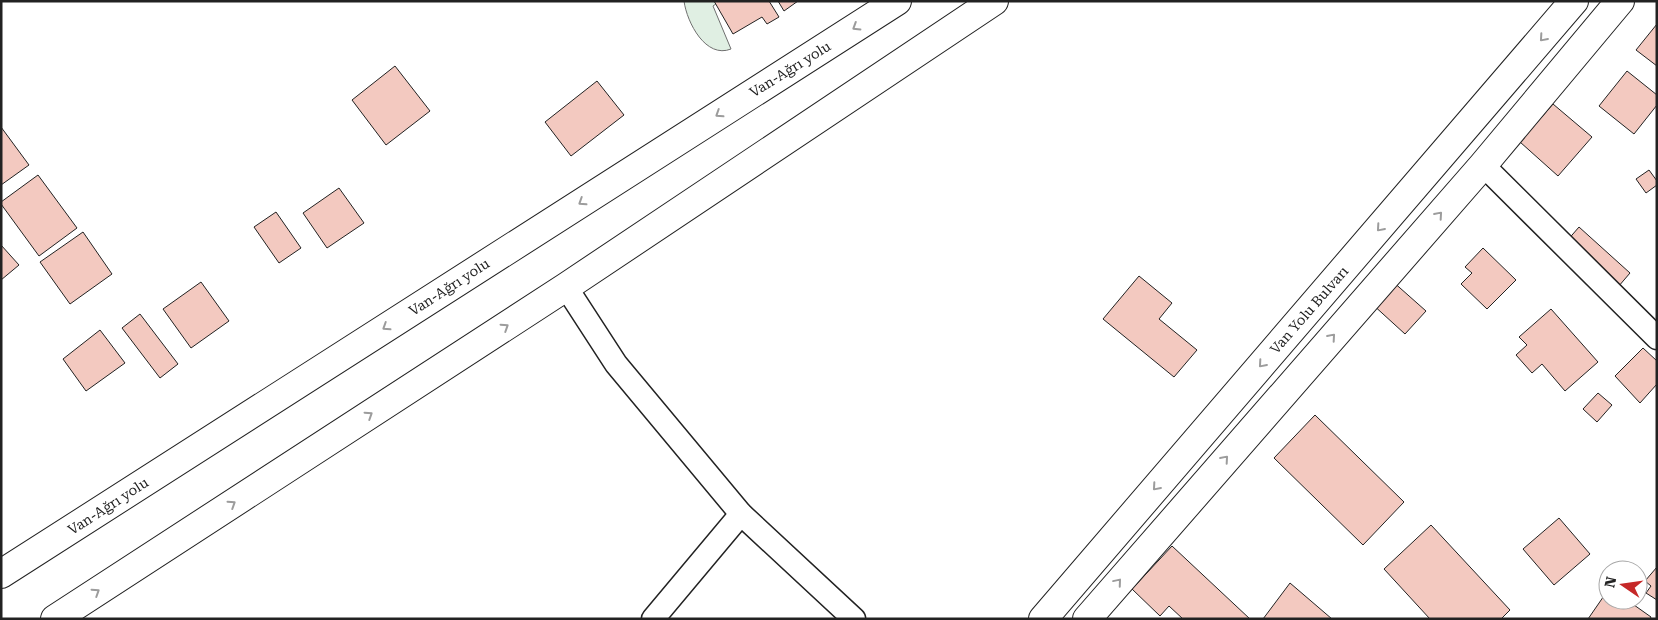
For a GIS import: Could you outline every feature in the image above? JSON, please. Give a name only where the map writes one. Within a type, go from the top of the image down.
[{"type":"main road","name":"Van-Ağrı yolu","points":[[1,574],[897,1]]},
{"type":"main road","points":[[55,619],[566,288],[994,1]]},
{"type":"main road","name":"Van Yolu Bulvarı","points":[[1043,619],[1574,1]]},
{"type":"main road","points":[[1087,619],[1483,165],[1620,1]]},
{"type":"street","points":[[1483,165],[1657,338]]},
{"type":"street","points":[[566,288],[616,364],[741,514],[854,619]]},
{"type":"street","points":[[653,619],[741,514]]},
{"type":"green space","points":[[684,1],[720,1],[713,6],[731,49],[722,51],[714,49],[699,37],[689,19]]},
{"type":"building","points":[[714,1],[769,1],[779,17],[767,24],[762,17],[733,34]]},
{"type":"building","points":[[778,1],[798,1],[784,11]]},
{"type":"building","points":[[1657,24],[1657,66],[1636,50]]},
{"type":"building","points":[[395,66],[430,111],[386,145],[352,100]]},
{"type":"building","points":[[1627,71],[1657,95],[1657,105],[1634,134],[1599,106]]},
{"type":"building","points":[[597,81],[624,115],[571,156],[545,122]]},
{"type":"building","points":[[1553,104],[1592,137],[1558,176],[1520,142]]},
{"type":"building","points":[[1,127],[29,165],[1,185]]},
{"type":"building","points":[[1649,170],[1657,181],[1657,185],[1646,193],[1636,179]]},
{"type":"building","points":[[38,175],[77,228],[39,256],[1,204],[1,202]]},
{"type":"building","points":[[339,188],[364,223],[327,248],[303,213]]},
{"type":"building","points":[[276,212],[301,248],[279,263],[254,227]]},
{"type":"building","points":[[1579,227],[1630,273],[1618,287],[1566,242]]},
{"type":"building","points":[[83,232],[112,274],[70,304],[40,262]]},
{"type":"building","points":[[1,245],[19,265],[1,280]]},
{"type":"building","points":[[1483,248],[1516,280],[1487,309],[1461,284],[1472,273],[1465,267]]},
{"type":"building","points":[[1139,276],[1172,303],[1159,319],[1197,350],[1174,377],[1103,319]]},
{"type":"building","points":[[1391,280],[1426,311],[1405,334],[1371,303]]},
{"type":"building","points":[[201,282],[229,321],[191,348],[163,309]]},
{"type":"building","points":[[1551,309],[1598,362],[1565,391],[1542,364],[1532,373],[1516,355],[1527,345],[1519,337]]},
{"type":"building","points":[[140,314],[178,364],[160,378],[122,328]]},
{"type":"building","points":[[100,330],[125,363],[86,391],[63,359]]},
{"type":"building","points":[[1643,348],[1657,361],[1657,384],[1640,403],[1615,376]]},
{"type":"building","points":[[1598,393],[1612,405],[1597,422],[1583,409]]},
{"type":"building","points":[[1315,415],[1404,502],[1363,545],[1274,458]]},
{"type":"building","points":[[1559,518],[1590,554],[1554,585],[1523,549]]},
{"type":"building","points":[[1431,525],[1510,610],[1501,619],[1430,619],[1384,569]]},
{"type":"building","points":[[1172,546],[1250,619],[1183,619],[1169,606],[1160,616],[1132,589]]},
{"type":"building","points":[[1657,567],[1657,600],[1648,594],[1651,586],[1648,584],[1648,578]]},
{"type":"building","points":[[1290,583],[1332,619],[1263,619]]},
{"type":"building","points":[[1598,604],[1598,610],[1641,610],[1651,617],[1650,619],[1588,619]]}]
